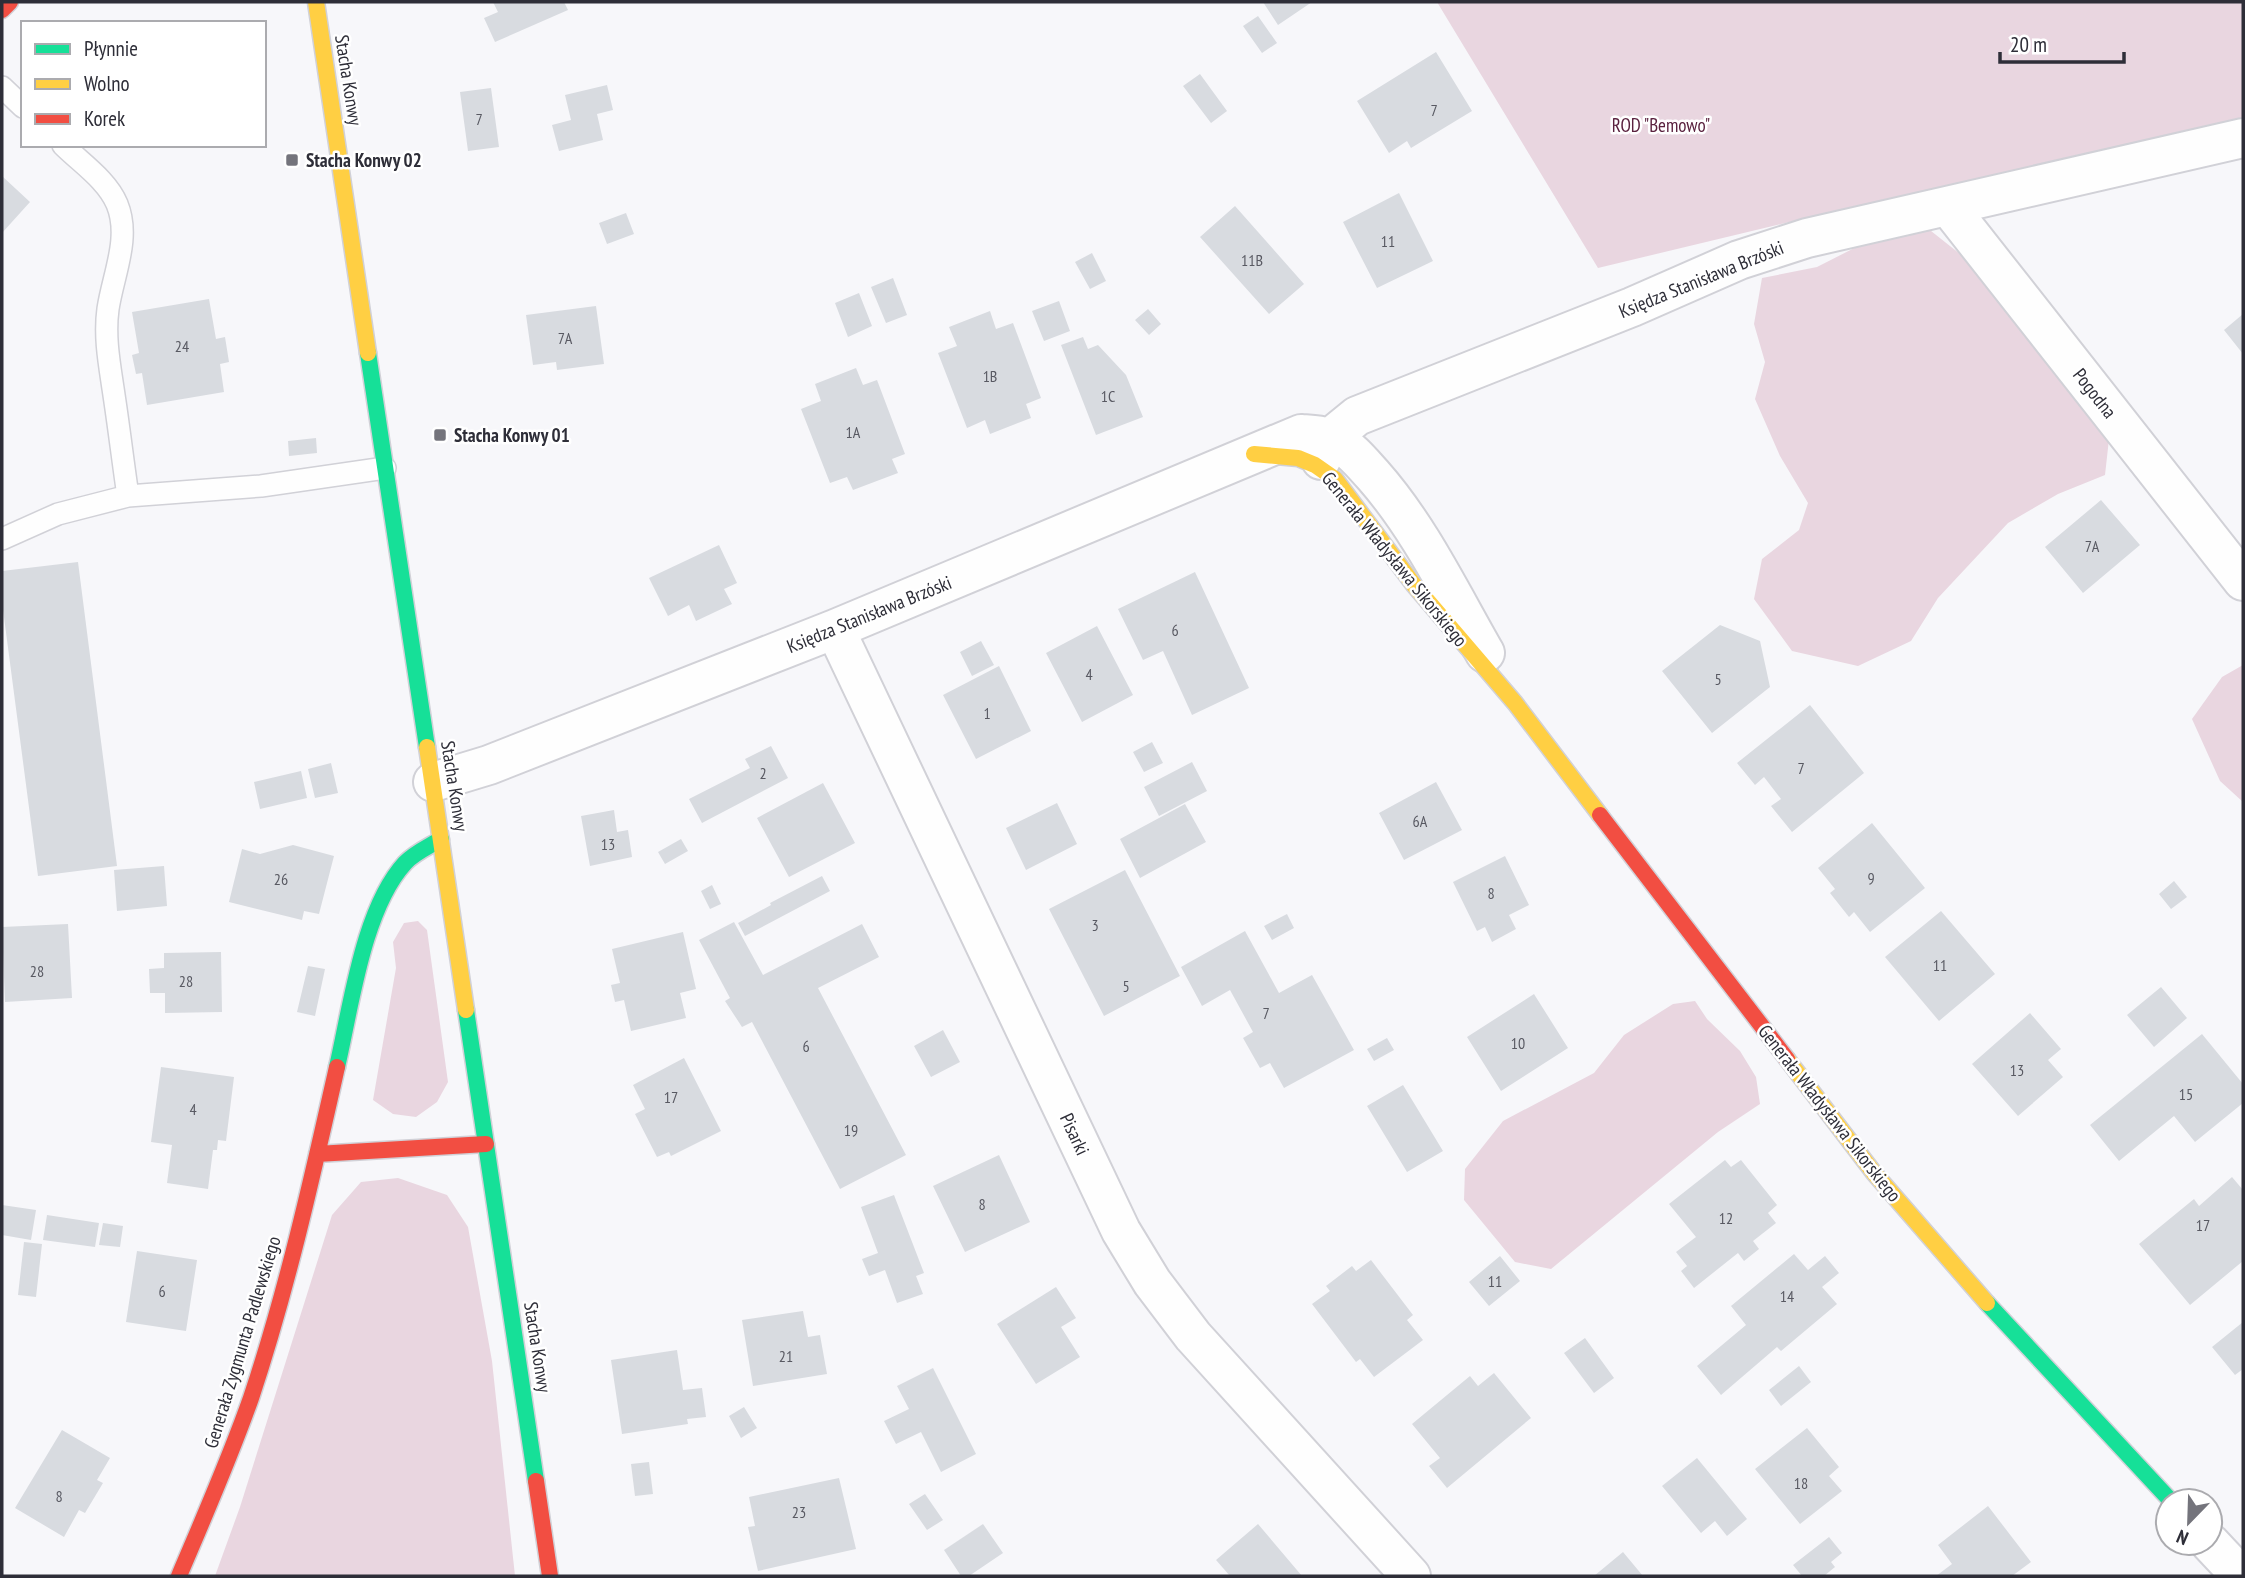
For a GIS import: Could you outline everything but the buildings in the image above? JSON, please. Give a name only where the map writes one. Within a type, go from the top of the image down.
[{"type":"street","points":[[2,10],[10,2]]},
{"type":"street","name":"Stacha Konwy","points":[[316,2],[550,1576]]},
{"type":"street","name":"Księdza Stanisława Brzóski","points":[[433,782],[489,765],[835,629],[1254,454],[1317,446],[1357,416],[1632,306],[1739,260],[1807,238],[2243,138]]},
{"type":"street","name":"Pogodna","points":[[1948,205],[2243,581]]},
{"type":"street","name":"Generała Władysława Sikorskiego","points":[[1317,446],[1338,442],[1357,457],[1409,519],[1515,704],[1874,1173],[1974,1290],[2158,1487]]},
{"type":"street","name":"Pisarki","points":[[835,629],[1121,1231],[1145,1272],[1193,1336],[1411,1576]]},
{"type":"street","name":"Generała Zygmunta Padlewskiego","points":[[179,1576],[226,1465],[251,1397],[280,1301],[367,936],[384,894],[406,862],[441,839]]},
{"type":"street","points":[[317,1154],[457,1147],[486,1143]]},
{"type":"street","points":[[2223,1557],[2241,1576]]},
{"type":"lane","points":[[2,88],[21,105]]},
{"type":"lane","points":[[65,147],[105,185],[117,205],[122,230],[120,258],[108,313],[107,347],[128,496]]},
{"type":"lane","points":[[2,539],[58,514],[128,496],[261,486],[385,468]]},
{"type":"green space","name":"ROD \"Bemowo\"","points":[[1437,2],[2243,2],[2243,120],[1843,209],[1598,268]]},
{"type":"green space","points":[[1926,227],[1974,265],[2002,307],[2109,439],[2105,475],[2058,494],[2008,523],[1938,598],[1911,641],[1858,666],[1792,651],[1754,599],[1762,559],[1799,530],[1808,503],[1780,456],[1755,399],[1765,362],[1754,324],[1762,278],[1817,267],[1878,236]]},
{"type":"green space","points":[[2243,665],[2243,802],[2220,781],[2192,719],[2222,677]]},
{"type":"green space","points":[[418,921],[427,930],[448,1082],[437,1102],[416,1117],[393,1114],[373,1100],[396,968],[393,942],[404,923]]},
{"type":"green space","points":[[1695,1001],[1707,1019],[1740,1051],[1756,1077],[1760,1104],[1718,1132],[1551,1269],[1515,1262],[1464,1200],[1465,1169],[1503,1121],[1594,1073],[1624,1035],[1673,1004]]},
{"type":"green space","points":[[398,1178],[447,1195],[468,1227],[492,1361],[515,1576],[215,1576],[240,1507],[332,1215],[361,1182]]},
{"type":"traffic: fast","points":[[368,353],[427,747]]},
{"type":"traffic: fast","points":[[337,1067],[360,960],[379,906],[405,863],[441,839]]},
{"type":"traffic: fast","points":[[466,1010],[536,1481]]},
{"type":"traffic: fast","points":[[1987,1303],[2158,1487]]},
{"type":"traffic: slow","points":[[316,2],[368,353]]},
{"type":"traffic: slow","points":[[1254,454],[1298,458],[1315,465],[1335,479],[1414,585],[1515,703],[1600,815]]},
{"type":"traffic: slow","points":[[427,747],[466,1010]]},
{"type":"traffic: slow","points":[[1787,1059],[1874,1173],[1987,1303]]},
{"type":"traffic: jam","points":[[2,10],[10,2]]},
{"type":"traffic: jam","points":[[1600,815],[1787,1059]]},
{"type":"traffic: jam","points":[[179,1576],[234,1443],[264,1357],[298,1234],[337,1067]]},
{"type":"traffic: jam","points":[[317,1154],[486,1144]]},
{"type":"traffic: jam","points":[[536,1481],[550,1576]]},
{"type":"place","name":"Stacha Konwy 02","points":[[292,160]]},
{"type":"place","name":"Stacha Konwy 01","points":[[440,435]]}]
